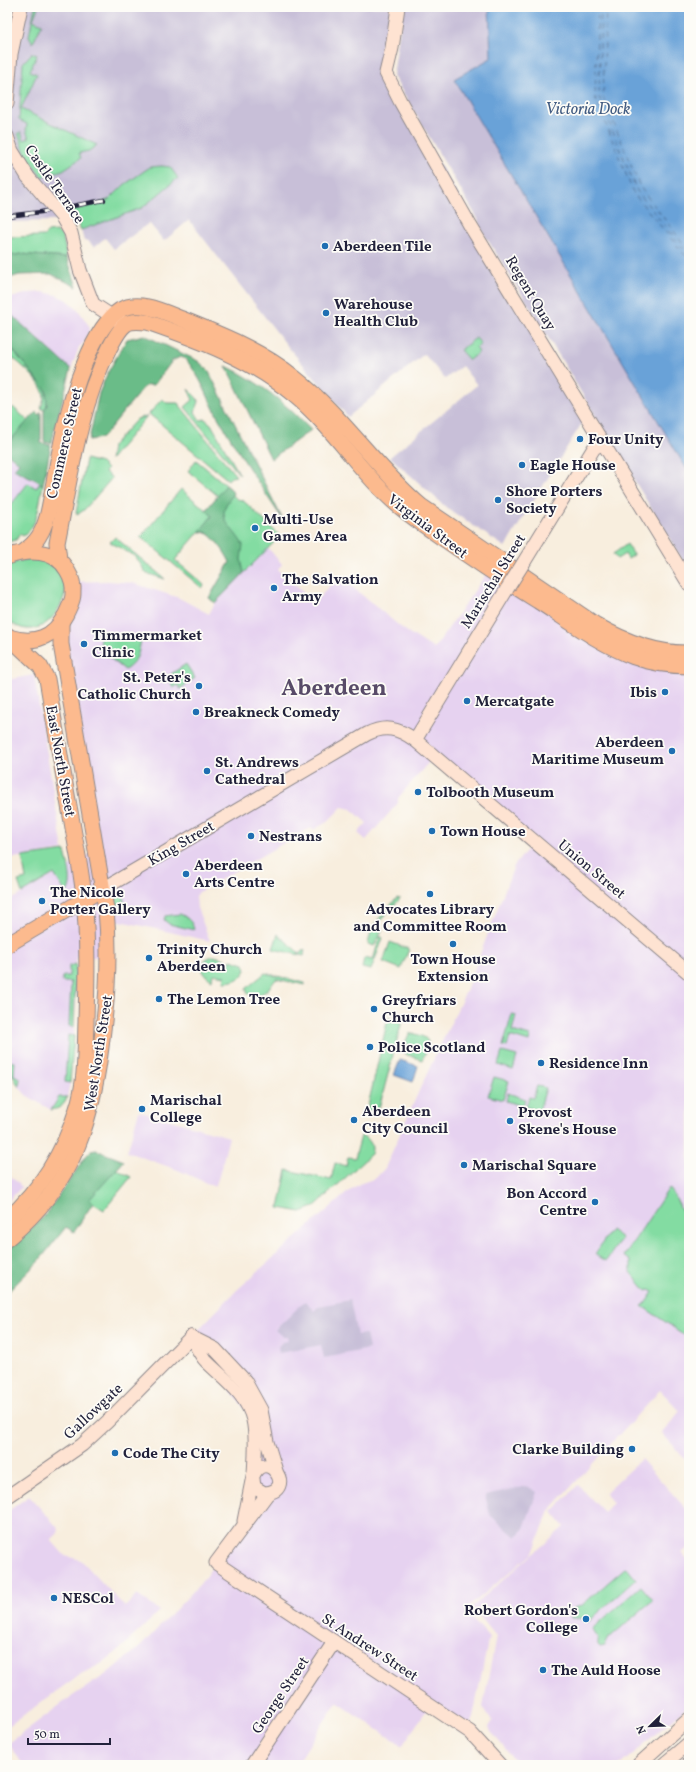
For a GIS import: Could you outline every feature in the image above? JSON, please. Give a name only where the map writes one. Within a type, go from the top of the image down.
[{"type":"main road","name":"Virginia Street","points":[[113,316],[123,309],[140,306],[170,314],[227,337],[281,366],[320,401],[399,487],[421,506],[616,636],[639,645],[665,651],[689,653]]},
{"type":"main road","name":"Commerce Street","points":[[24,552],[36,540],[44,526],[64,432],[77,385],[98,338],[113,316]]},
{"type":"main road","name":"Virginia Street","points":[[127,324],[142,322],[160,326],[228,353],[260,371],[294,395],[323,423],[379,487],[416,520],[489,570],[617,650],[644,660],[689,666]]},
{"type":"main road","name":"Commerce Street","points":[[59,558],[57,543],[84,414],[102,365],[113,343],[127,324]]},
{"type":"main road","points":[[7,557],[24,552],[52,554],[59,558],[70,575],[73,582],[74,593],[72,601],[61,622],[49,634],[34,640],[21,640],[8,636]]},
{"type":"main road","name":"East North Street","points":[[61,622],[60,640],[103,889]]},
{"type":"main road","name":"East North Street","points":[[8,636],[40,666],[46,675],[84,900]]},
{"type":"main road","points":[[72,708],[74,770],[92,878],[92,888],[84,900]]},
{"type":"main road","points":[[85,1032],[92,1012],[97,979],[98,948],[96,901],[98,895],[103,889]]},
{"type":"main road","name":"King Street","points":[[7,945],[103,889]]},
{"type":"main road","name":"West North Street","points":[[7,1239],[40,1209],[60,1182],[76,1152],[91,1107],[101,1053],[109,976],[109,944],[103,889]]},
{"type":"main road","name":"West North Street","points":[[7,1220],[29,1198],[40,1184],[56,1158],[78,1108],[82,1088],[88,944],[84,900]]},
{"type":"street","points":[[7,104],[11,54],[21,7]]},
{"type":"street","name":"Regent Quay","points":[[398,7],[392,48],[386,73],[419,138],[445,183],[689,584]]},
{"type":"street","name":"Castle Terrace","points":[[7,136],[12,151],[28,176],[62,217],[71,233],[80,270],[92,304],[127,324]]},
{"type":"street","name":"Marischal Street","points":[[415,740],[594,448],[603,443]]},
{"type":"street","name":"King Street","points":[[103,889],[373,731],[387,728],[401,731],[415,740]]},
{"type":"street","name":"Union Street","points":[[415,740],[689,973]]},
{"type":"street","points":[[191,1337],[215,1349],[245,1381],[254,1395],[261,1410],[267,1442],[279,1477],[278,1486],[273,1492],[260,1492],[254,1487],[255,1434],[253,1420],[249,1409],[238,1391],[204,1360],[191,1337]]},
{"type":"street","name":"Gallowgate","points":[[7,1497],[82,1445],[107,1422],[191,1337]]},
{"type":"street","points":[[243,1525],[254,1476],[257,1470],[265,1466],[276,1471]]},
{"type":"street","points":[[243,1525],[268,1493]]},
{"type":"street","name":"St Andrew Street","points":[[243,1525],[216,1563],[470,1732],[500,1765]]},
{"type":"street","name":"George Street","points":[[252,1765],[334,1642]]},
{"type":"street","points":[[638,1765],[689,1719]]},
{"type":"street","points":[[663,1765],[689,1743]]},
{"type":"shaded area","points":[[7,7],[391,7],[386,73],[587,415],[505,547],[447,508],[390,457],[477,385],[462,366],[445,379],[424,354],[348,417],[289,348],[189,220],[164,241],[149,223],[114,249],[105,238],[94,247],[87,240],[84,241],[81,230],[71,213],[52,221],[7,222]]},
{"type":"shaded area","name":"Victoria Dock","points":[[403,7],[689,7],[689,571],[479,226],[478,219],[393,76]]},
{"type":"shaded area","points":[[43,292],[56,295],[67,300],[79,311],[89,326],[90,329],[85,338],[86,340],[79,347],[71,369],[7,311],[7,299],[29,293]]},
{"type":"shaded area","points":[[7,454],[19,463],[15,469],[32,477],[43,485],[34,523],[31,529],[23,536],[20,534],[16,540],[7,542]]},
{"type":"shaded area","points":[[268,548],[282,564],[278,570],[314,602],[333,582],[339,579],[344,580],[403,629],[434,649],[489,570],[689,666],[689,1464],[662,1433],[680,1411],[660,1390],[549,1511],[533,1553],[465,1610],[489,1637],[470,1732],[430,1705],[402,1746],[337,1702],[296,1765],[23,1765],[9,1743],[68,1699],[105,1675],[140,1647],[200,1584],[243,1525],[253,1420],[191,1337],[237,1290],[302,1232],[348,1192],[359,1184],[376,1178],[385,1168],[422,1084],[466,991],[514,866],[534,841],[434,756],[398,798],[398,803],[366,840],[358,833],[367,823],[351,809],[342,807],[327,822],[313,830],[311,828],[306,830],[199,892],[196,896],[197,908],[210,941],[107,918],[110,957],[76,957],[77,980],[74,1036],[70,1083],[67,1097],[59,1097],[51,1110],[26,1095],[19,1087],[7,1065],[7,902],[97,850],[60,640],[73,582],[109,581],[133,583],[179,598],[209,614],[215,603]]},
{"type":"shaded area","points":[[34,675],[63,850],[7,859],[7,680]]},
{"type":"shaded area","points":[[139,1111],[229,1137],[215,1187],[178,1170],[127,1152]]},
{"type":"shaded area","points":[[7,1173],[22,1187],[7,1202]]},
{"type":"shaded area","points":[[350,1300],[357,1335],[366,1334],[369,1349],[324,1358],[321,1345],[279,1353],[278,1347],[282,1342],[288,1341],[287,1337],[283,1337],[275,1330],[305,1301],[314,1311],[319,1306]]},
{"type":"shaded area","name":"Robert Gordon's College","points":[[641,1459],[689,1512],[689,1547],[682,1553],[689,1561],[689,1705],[620,1765],[519,1765],[491,1732],[489,1727],[493,1721],[486,1714],[483,1707],[496,1636],[472,1607],[564,1527],[552,1512],[578,1485],[604,1512],[613,1503],[605,1493]]},
{"type":"shaded area","points":[[527,1486],[537,1492],[524,1528],[516,1537],[490,1515],[485,1495]]},
{"type":"shaded area","points":[[29,1496],[59,1529],[58,1533],[51,1540],[65,1556],[81,1560],[125,1607],[137,1595],[160,1611],[118,1651],[101,1664],[79,1675],[7,1727],[7,1512]]},
{"type":"green space","points":[[35,7],[38,7],[33,20],[42,24],[33,43],[29,36]]},
{"type":"green space","points":[[32,53],[37,55],[30,71],[37,74],[21,109],[97,145],[89,151],[79,153],[81,158],[63,170],[41,177],[25,153],[18,133],[21,132],[24,140],[29,138],[26,130],[27,124],[19,120],[23,63]]},
{"type":"green space","points":[[150,167],[170,167],[178,178],[142,208],[81,230],[76,219],[69,211],[98,204],[110,199],[124,185]]},
{"type":"green space","points":[[57,231],[63,237],[67,258],[22,254],[7,256],[7,237],[44,236],[48,232]]},
{"type":"green space","points":[[22,254],[67,258],[77,287],[51,274],[19,275],[7,279],[7,256]]},
{"type":"green space","points":[[7,311],[71,369],[51,443],[44,442],[44,410],[47,405],[46,390],[7,343]]},
{"type":"green space","points":[[144,335],[198,361],[208,370],[283,520],[234,445],[195,371],[184,358],[180,357],[172,361],[154,385],[148,385],[143,388],[102,438],[89,440],[99,393],[108,372],[127,339]]},
{"type":"green space","points":[[476,338],[481,344],[476,348],[479,352],[469,360],[460,350]]},
{"type":"green space","points":[[7,343],[46,390],[47,405],[44,410],[41,408],[44,397],[40,385],[24,367],[7,354]]},
{"type":"green space","points":[[226,366],[250,379],[272,394],[311,430],[271,459]]},
{"type":"green space","points":[[188,389],[199,402],[195,412],[200,420],[205,419],[211,424],[240,475],[185,407],[193,400]]},
{"type":"green space","points":[[162,399],[167,403],[178,403],[236,476],[231,477],[228,480],[149,414]]},
{"type":"green space","points":[[13,407],[28,421],[7,445],[7,414]]},
{"type":"green space","points":[[36,412],[39,415],[41,412],[41,443],[51,445],[43,485],[14,469],[19,463],[7,453],[7,444]]},
{"type":"green space","points":[[147,416],[110,460],[112,446],[137,419]]},
{"type":"green space","points":[[86,459],[101,463],[107,469],[105,472],[112,478],[84,510],[78,514],[76,513]]},
{"type":"green space","points":[[196,460],[232,490],[233,495],[237,499],[242,500],[247,504],[280,536],[215,603],[209,598],[230,562],[222,547],[214,538],[199,532],[175,560],[204,585],[202,588],[141,537],[181,489],[206,510],[218,496],[188,471]]},
{"type":"green space","points":[[28,483],[36,488],[40,483],[43,485],[38,513],[28,532],[23,536],[20,534],[16,540],[7,542],[7,510]]},
{"type":"green space","points":[[226,485],[232,490],[233,495],[224,510],[224,516],[226,522],[243,545],[241,559],[244,573],[215,603],[209,598],[230,562],[222,549],[206,532],[199,532],[212,516],[206,510]]},
{"type":"green space","points":[[115,537],[165,579],[146,573],[136,557],[110,542]]},
{"type":"green space","points":[[627,544],[634,555],[628,559],[625,554],[617,559],[613,554]]},
{"type":"green space","points":[[33,558],[56,562],[67,586],[64,597],[53,616],[38,628],[28,629],[18,627],[7,620],[7,564]]},
{"type":"green space","points":[[103,632],[141,640],[135,661],[125,670],[106,655],[105,651],[102,651],[100,639]]},
{"type":"green space","points":[[186,664],[195,678],[180,689],[178,685],[173,688],[168,676]]},
{"type":"green space","points":[[65,851],[70,879],[69,889],[66,893],[54,874],[22,893],[18,881],[26,879],[22,857]]},
{"type":"green space","points":[[124,891],[124,906],[114,903],[116,897]]},
{"type":"green space","points":[[397,898],[400,899],[378,923],[382,930],[374,946],[368,944],[372,927]]},
{"type":"green space","points":[[180,914],[189,920],[194,930],[169,924],[164,920],[165,916]]},
{"type":"green space","points":[[278,934],[300,954],[305,949],[304,956],[273,949]]},
{"type":"green space","points":[[380,936],[383,938],[371,970],[362,968],[364,958],[373,960]]},
{"type":"green space","points":[[390,942],[409,949],[401,969],[383,962]]},
{"type":"green space","points":[[214,956],[225,959],[225,961],[230,962],[231,960],[244,964],[246,970],[240,978],[234,981],[224,982],[225,976],[213,974],[212,980],[205,974],[202,966],[205,960]]},
{"type":"green space","points":[[76,964],[74,1027],[69,1026],[71,982],[62,982],[63,976],[69,976],[69,966]]},
{"type":"green space","points":[[265,973],[305,983],[305,985],[276,979],[261,994],[248,994],[246,989]]},
{"type":"green space","points":[[512,1014],[516,1015],[512,1031],[530,1036],[529,1042],[510,1036],[507,1047],[503,1046]]},
{"type":"green space","points":[[388,1018],[402,1021],[379,1108],[372,1111],[367,1110]]},
{"type":"green space","points":[[409,1034],[418,1035],[427,1040],[427,1050],[422,1060],[405,1054],[408,1044],[405,1043]]},
{"type":"green space","points":[[68,1035],[74,1036],[70,1083],[65,1082]]},
{"type":"green space","points":[[502,1052],[517,1056],[513,1070],[498,1065]]},
{"type":"green space","points":[[7,1061],[15,1062],[14,1075],[20,1078],[19,1087],[7,1065]]},
{"type":"green space","points":[[494,1077],[509,1081],[503,1100],[488,1096]]},
{"type":"green space","points":[[537,1086],[546,1088],[539,1111],[526,1107],[529,1097],[533,1098]]},
{"type":"green space","points":[[508,1093],[525,1099],[523,1106],[506,1101]]},
{"type":"green space","points":[[59,1097],[67,1097],[61,1106],[57,1109],[51,1110]]},
{"type":"green space","points":[[361,1136],[369,1140],[372,1145],[371,1154],[314,1207],[301,1212],[279,1208],[287,1170],[331,1180],[335,1163],[346,1166],[348,1157],[355,1158]]},
{"type":"green space","points":[[96,1150],[124,1161],[89,1200],[93,1203],[74,1232],[66,1227],[38,1262],[7,1293],[7,1251],[46,1214],[86,1156],[91,1151]]},
{"type":"green space","points":[[116,1169],[131,1177],[104,1210],[88,1200]]},
{"type":"green space","points":[[669,1188],[684,1215],[682,1217],[684,1216],[687,1222],[686,1224],[688,1224],[689,1338],[642,1306],[653,1292],[649,1290],[646,1291],[631,1273],[631,1261],[624,1256]]},
{"type":"green space","points":[[611,1230],[622,1238],[606,1261],[595,1254]]},
{"type":"green space","points":[[626,1567],[636,1579],[588,1622],[582,1618],[571,1618],[570,1613],[574,1608],[581,1606]]},
{"type":"green space","points":[[641,1586],[653,1600],[609,1638],[605,1646],[600,1647],[598,1645],[598,1638],[592,1629]]},
{"type":"water","name":"Victoria Dock","points":[[489,7],[689,7],[689,473],[454,79],[491,58]]},
{"type":"water","points":[[400,1060],[418,1066],[413,1082],[394,1075]]},
{"type":"ferry route","points":[[598,7],[595,97],[634,194],[689,260]]},
{"type":"ferry route","points":[[601,7],[599,97],[637,191],[689,256]]},
{"type":"ferry route","points":[[606,7],[603,97],[640,187],[689,251]]},
{"type":"railway","points":[[7,216],[41,212],[104,200]]},
{"type":"place","name":"Aberdeen Tile","points":[[325,246]]},
{"type":"place","name":"Warehouse Health Club","points":[[326,313]]},
{"type":"place","name":"Four Unity","points":[[580,439]]},
{"type":"place","name":"Eagle House","points":[[522,465]]},
{"type":"place","name":"Shore Porters Society","points":[[498,500]]},
{"type":"place","name":"Multi-Use Games Area","points":[[255,528]]},
{"type":"place","name":"The Salvation Army","points":[[274,588]]},
{"type":"place","name":"Timmermarket Clinic","points":[[84,644]]},
{"type":"place","name":"St. Peter's Catholic Church","points":[[199,686]]},
{"type":"place","name":"Ibis","points":[[665,692]]},
{"type":"place","name":"Mercatgate","points":[[467,701]]},
{"type":"place","name":"Breakneck Comedy","points":[[196,712]]},
{"type":"place","name":"Aberdeen Maritime Museum","points":[[672,751]]},
{"type":"place","name":"St. Andrews Cathedral","points":[[207,771]]},
{"type":"place","name":"Tolbooth Museum","points":[[418,792]]},
{"type":"place","name":"Town House","points":[[432,831]]},
{"type":"place","name":"Nestrans","points":[[251,836]]},
{"type":"place","name":"Aberdeen Arts Centre","points":[[186,874]]},
{"type":"place","name":"Advocates Library and Committee Room","points":[[430,894]]},
{"type":"place","name":"The Nicole Porter Gallery","points":[[42,901]]},
{"type":"place","name":"Town House Extension","points":[[453,944]]},
{"type":"place","name":"Trinity Church Aberdeen","points":[[149,958]]},
{"type":"place","name":"The Lemon Tree","points":[[159,999]]},
{"type":"place","name":"Greyfriars Church","points":[[374,1009]]},
{"type":"place","name":"Police Scotland","points":[[370,1047]]},
{"type":"place","name":"Residence Inn","points":[[541,1063]]},
{"type":"place","name":"Marischal College","points":[[142,1109]]},
{"type":"place","name":"Aberdeen City Council","points":[[354,1120]]},
{"type":"place","name":"Provost Skene's House","points":[[510,1121]]},
{"type":"place","name":"Marischal Square","points":[[464,1165]]},
{"type":"place","name":"Bon Accord Centre","points":[[595,1202]]},
{"type":"place","name":"Clarke Building","points":[[632,1449]]},
{"type":"place","name":"Code The City","points":[[115,1453]]},
{"type":"place","name":"NESCol","points":[[54,1598]]},
{"type":"place","name":"Robert Gordon's College","points":[[586,1619]]},
{"type":"place","name":"The Auld Hoose","points":[[543,1670]]},
{"type":"district","name":"Aberdeen","points":[[334,687]]}]
